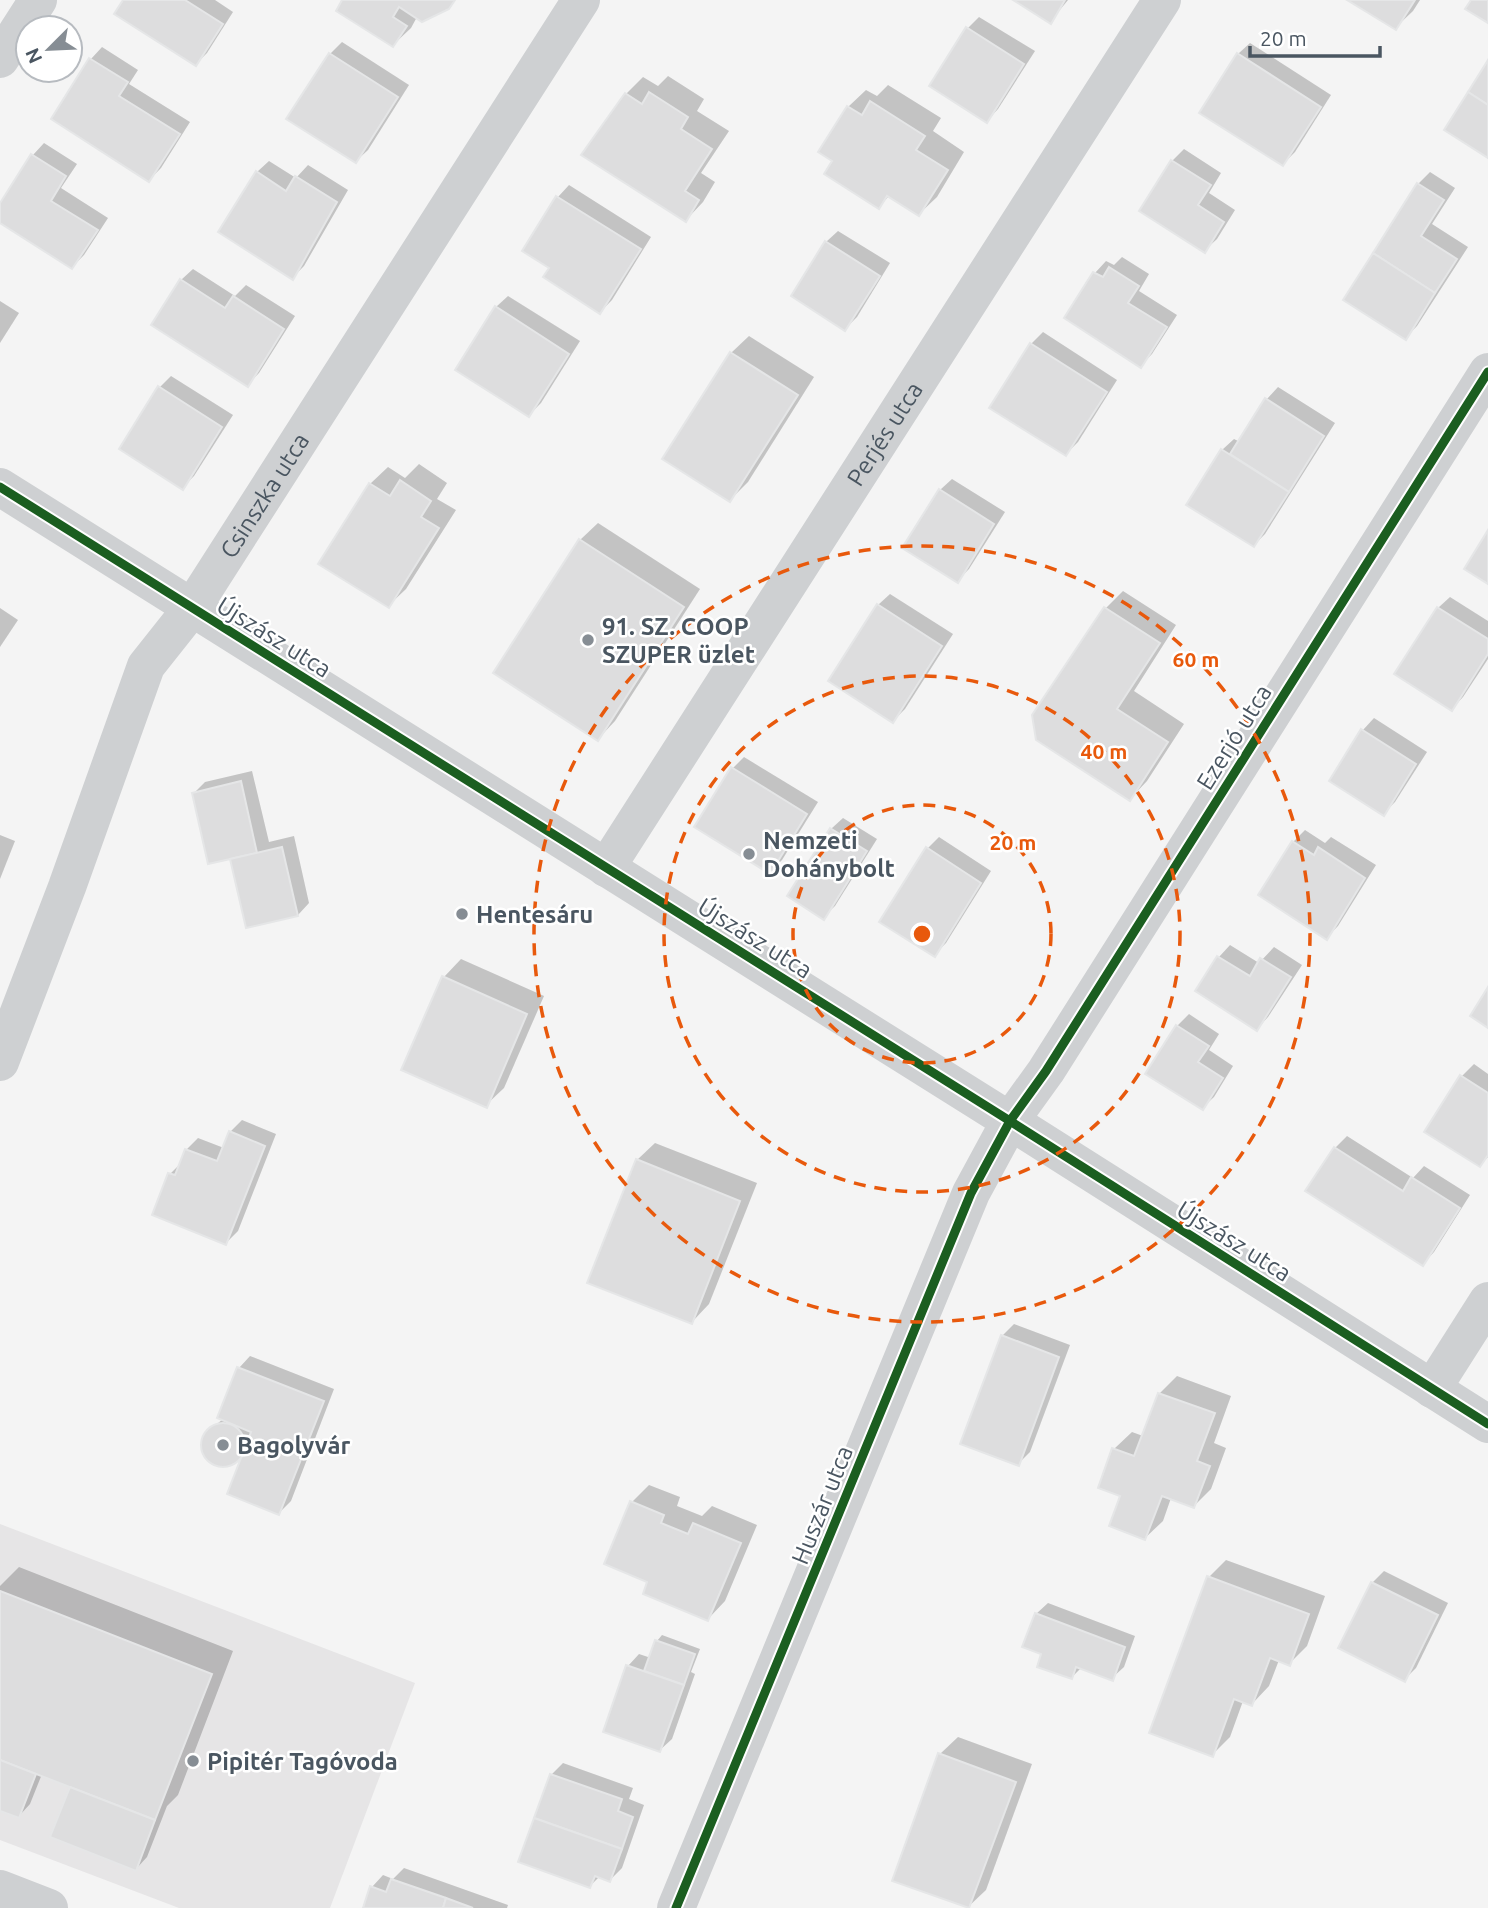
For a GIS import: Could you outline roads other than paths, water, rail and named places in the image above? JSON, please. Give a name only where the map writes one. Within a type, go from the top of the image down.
[{"type":"street","points":[[0,59],[38,0]]},
{"type":"street","name":"Csinszka utca","points":[[0,1062],[67,887],[146,666],[192,608],[581,0]]},
{"type":"street","name":"Perjés utca","points":[[606,868],[1162,0]]},
{"type":"street","name":"Ezerjó utca","points":[[1010,1121],[1053,1059],[1488,372]]},
{"type":"street","name":"Újszász utca","points":[[0,487],[144,575],[192,608],[1488,1424]]},
{"type":"street","name":"Huszár utca","points":[[677,1908],[971,1193],[1010,1121]]},
{"type":"street","points":[[1432,1389],[1488,1301]]},
{"type":"street","points":[[0,1889],[49,1908]]},
{"type":"place","name":"91. SZ. COOP SZUPER üzlet","points":[[588,640]]},
{"type":"place","name":"Nemzeti Dohánybolt","points":[[749,854]]},
{"type":"place","name":"Hentesáru","points":[[462,914]]},
{"type":"place","name":"Bagolyvár","points":[[223,1445]]},
{"type":"place","name":"Pipitér Tagóvoda","points":[[193,1761]]}]
